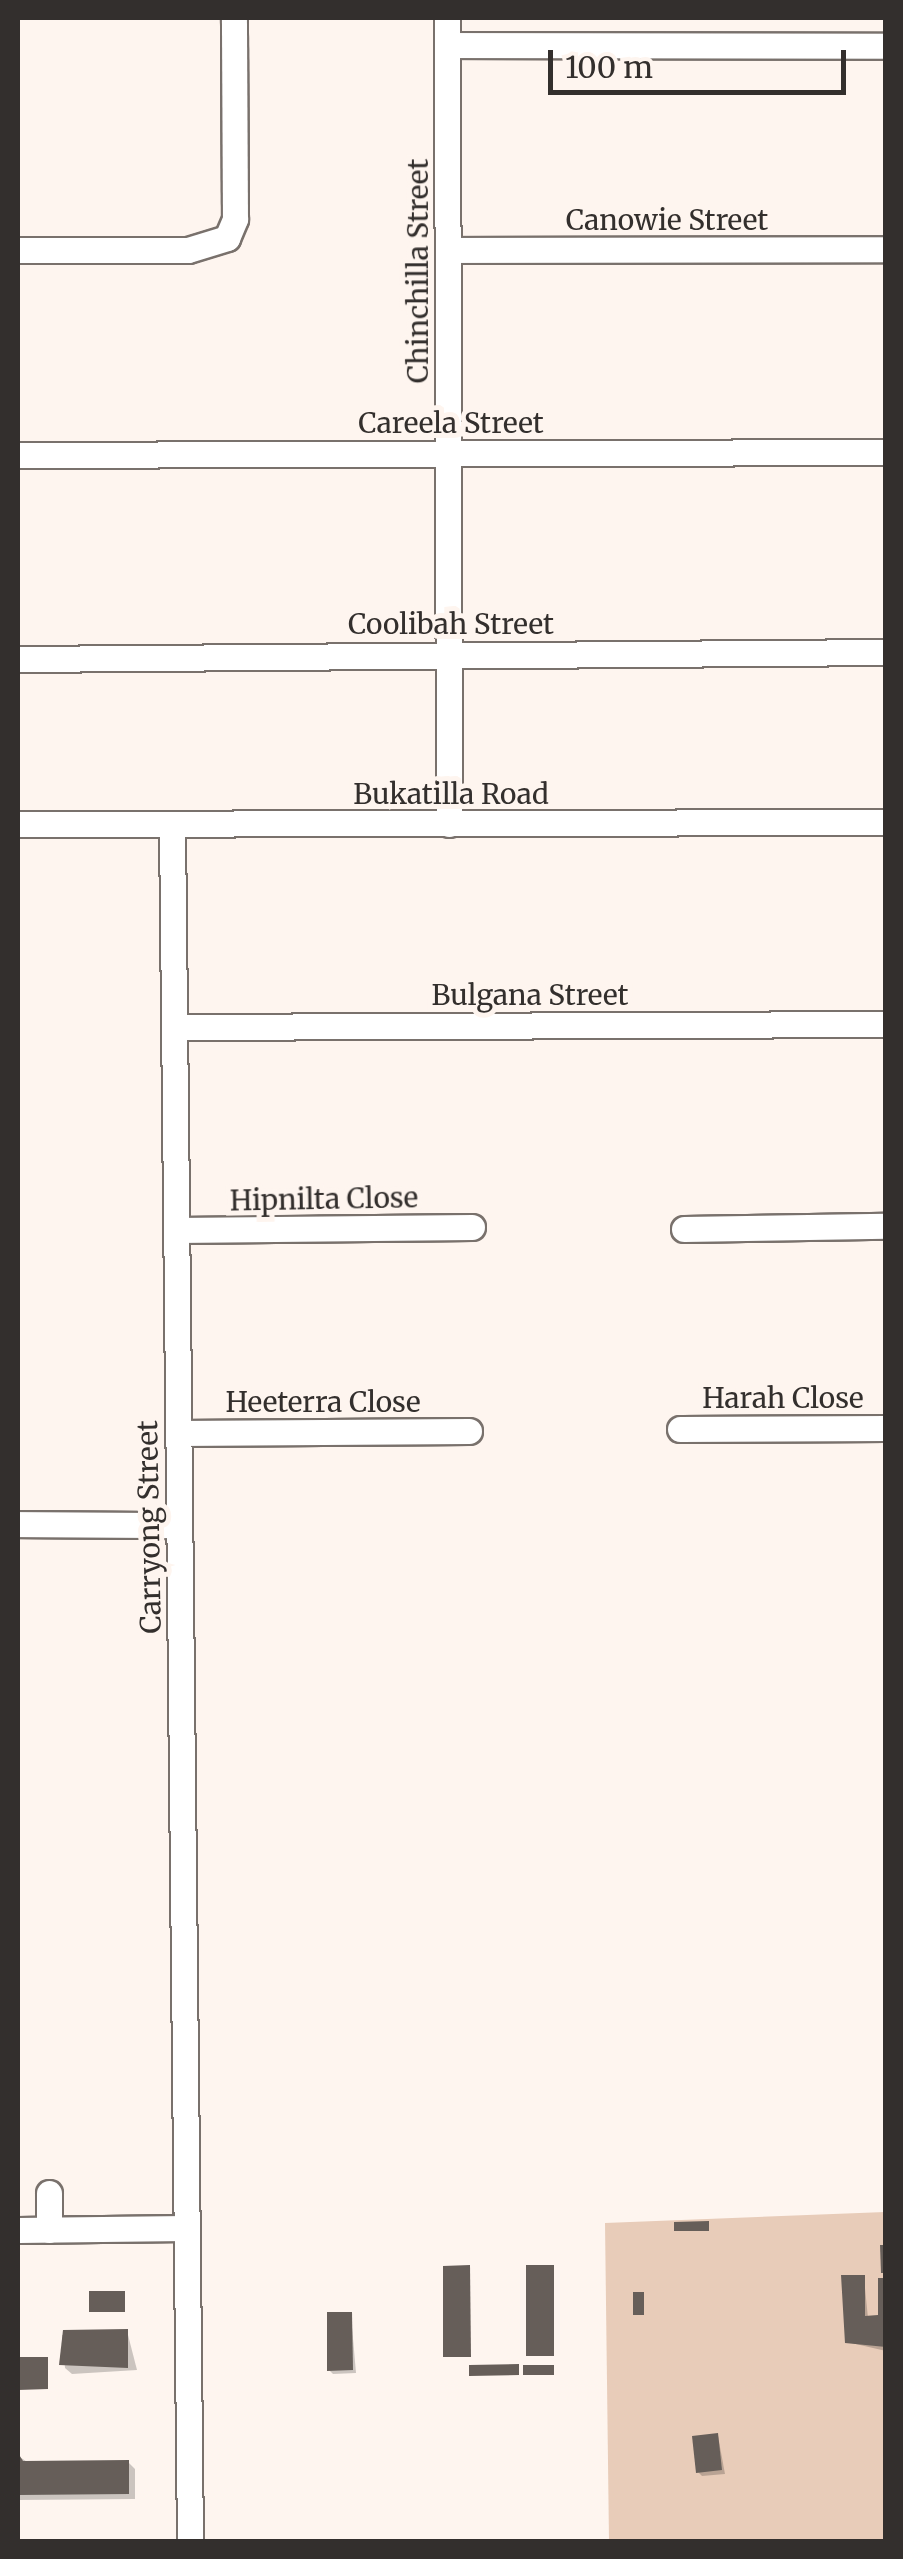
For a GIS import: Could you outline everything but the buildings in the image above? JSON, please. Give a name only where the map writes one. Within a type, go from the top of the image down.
[{"type":"street","points":[[18,250],[188,250],[227,238],[235,219],[234,18]]},
{"type":"street","name":"Chinchilla Street","points":[[447,18],[450,824]]},
{"type":"street","points":[[447,45],[886,46]]},
{"type":"street","name":"Canowie Street","points":[[448,250],[886,249]]},
{"type":"street","name":"Careela Street","points":[[18,455],[886,452]]},
{"type":"street","name":"Coolibah Street","points":[[18,659],[886,652]]},
{"type":"street","name":"Bukatilla Road","points":[[18,824],[886,822]]},
{"type":"street","name":"Carryong Street","points":[[172,824],[190,2542]]},
{"type":"street","name":"Bulgana Street","points":[[175,1027],[886,1024]]},
{"type":"street","name":"Hipnilta Close","points":[[177,1230],[472,1226]]},
{"type":"street","points":[[684,1229],[886,1226]]},
{"type":"street","name":"Harah Close","points":[[680,1429],[886,1428]]},
{"type":"street","name":"Heeterra Close","points":[[178,1433],[468,1431]]},
{"type":"street","points":[[18,1524],[178,1525]]},
{"type":"street","points":[[49,2230],[50,2193]]},
{"type":"street","points":[[18,2230],[186,2228]]},
{"type":"shaded area","points":[[885,2212],[885,2541],[609,2541],[605,2223]]}]
